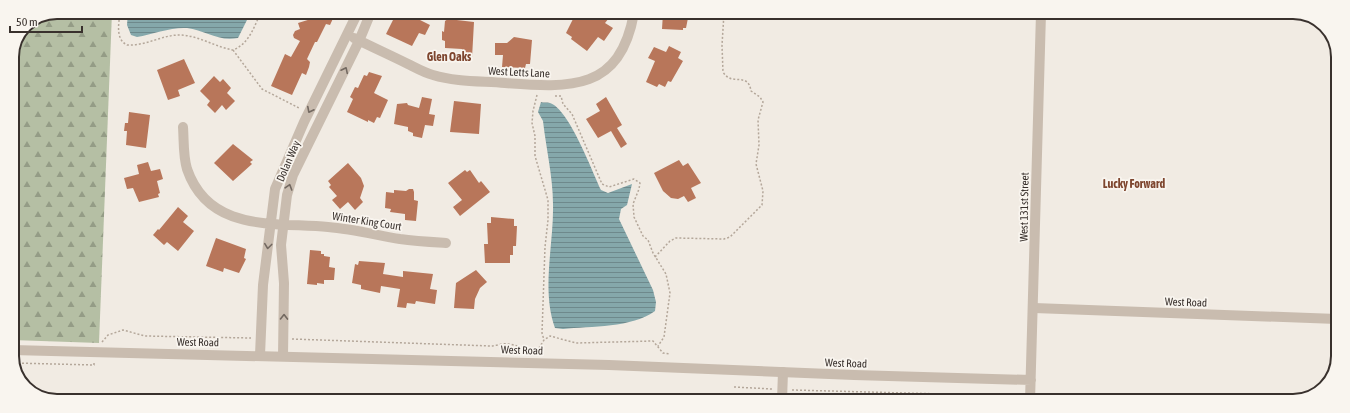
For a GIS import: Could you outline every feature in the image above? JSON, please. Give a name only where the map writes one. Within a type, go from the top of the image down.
[{"type":"street","name":"Dolan Way","points":[[260,355],[263,285],[275,189],[304,122],[355,19]]},
{"type":"street","name":"Dolan Way","points":[[283,356],[284,283],[282,245],[287,195],[293,175],[359,41],[368,19]]},
{"type":"street","name":"West Letts Lane","points":[[348,35],[432,75],[456,80],[543,86],[565,86],[586,81],[612,66],[619,56],[630,31],[633,19]]},
{"type":"street","name":"West 131st Street","points":[[1027,394],[1031,380],[1034,308],[1041,19]]},
{"type":"street","name":"Winter King Court","points":[[183,127],[184,154],[187,169],[199,192],[220,211],[233,218],[252,222],[335,228],[400,239],[446,243]]},
{"type":"street","name":"West Road","points":[[1034,308],[1331,319]]},
{"type":"street","name":"West Road","points":[[19,350],[260,355],[609,365],[1031,380]]},
{"type":"street","points":[[782,394],[783,372]]},
{"type":"path","points":[[120,19],[120,39],[127,45],[146,43],[175,35],[185,35],[233,50],[262,89],[303,109]]},
{"type":"path","points":[[233,50],[242,46],[248,40],[258,19]]},
{"type":"path","points":[[656,257],[670,241],[676,238],[724,239],[730,237],[762,205],[763,191],[756,164],[759,146],[758,120],[763,102],[760,97],[751,91],[750,83],[747,81],[731,79],[723,72],[722,45],[724,19]]},
{"type":"path","points":[[542,96],[536,96],[532,123],[535,136],[535,156],[548,200],[542,333],[544,340]]},
{"type":"path","points":[[548,96],[561,96],[561,100],[572,114],[596,166],[600,180],[604,186],[609,187],[634,179],[638,181],[639,189],[633,204],[634,217],[643,236],[652,246],[656,257],[666,274],[670,293],[666,330],[664,337],[658,346]]},
{"type":"path","points":[[20,364],[94,365],[97,352],[104,338],[108,335],[123,330],[145,336],[250,338]]},
{"type":"path","points":[[295,339],[491,346],[508,343],[520,348],[535,349],[539,348],[544,340],[550,336],[576,344],[653,341],[663,354],[670,354]]},
{"type":"path","points":[[734,388],[939,394]]},
{"type":"green space","points":[[112,19],[99,343],[19,340],[19,56],[22,42],[30,30],[36,25],[49,20]]},
{"type":"water","points":[[127,19],[248,19],[238,38],[231,39],[218,37],[187,28],[168,30],[137,37],[131,35],[127,25]]},
{"type":"water","points":[[541,102],[550,103],[565,116],[586,156],[601,190],[608,193],[632,184],[627,205],[621,209],[619,219],[653,290],[656,302],[655,311],[646,317],[635,321],[611,325],[563,329],[555,328],[551,313],[548,282],[553,219],[553,194],[543,121],[538,112]]},
{"type":"building","points":[[311,19],[333,19],[330,25],[326,24],[317,42],[315,42],[307,59],[310,62],[306,75],[302,73],[292,95],[271,86],[285,54],[291,57],[300,41],[294,38],[293,35],[295,31],[300,29],[298,23]]},
{"type":"building","points":[[394,19],[418,19],[430,25],[425,35],[419,33],[412,46],[386,34]]},
{"type":"building","points":[[448,19],[474,22],[472,58],[461,57],[462,49],[445,48],[445,41],[442,40],[442,31],[444,32],[445,21]]},
{"type":"building","points":[[573,19],[608,19],[605,23],[613,28],[604,41],[598,37],[587,51],[571,39],[572,37],[566,33]]},
{"type":"building","points":[[663,19],[688,19],[686,28],[683,28],[683,30],[662,29]]},
{"type":"building","points":[[514,37],[532,40],[530,64],[526,64],[525,68],[502,67],[503,55],[495,55],[495,43],[507,43]]},
{"type":"building","points":[[669,46],[681,52],[678,58],[683,61],[671,82],[668,81],[665,87],[659,84],[657,87],[646,82],[655,61],[648,58],[654,47],[666,52]]},
{"type":"building","points":[[184,59],[195,83],[178,90],[180,96],[168,100],[157,70]]},
{"type":"building","points":[[369,72],[382,76],[374,93],[388,100],[380,118],[377,117],[374,123],[368,120],[368,122],[347,112],[353,99],[350,97],[355,87],[358,88],[364,75],[367,76]]},
{"type":"building","points":[[214,76],[220,82],[223,79],[231,88],[227,93],[235,101],[226,110],[222,105],[215,113],[207,105],[210,101],[200,91]]},
{"type":"building","points":[[422,97],[432,99],[429,114],[435,115],[433,126],[425,125],[422,138],[413,136],[413,133],[408,131],[408,127],[394,124],[397,104],[407,103],[408,105],[419,108]]},
{"type":"building","points":[[606,97],[622,125],[617,128],[627,144],[621,148],[611,131],[598,138],[586,119],[600,111],[596,104]]},
{"type":"building","points":[[454,101],[481,104],[479,134],[450,132]]},
{"type":"building","points":[[129,112],[150,115],[146,148],[126,145],[127,131],[124,131],[125,123],[128,123]]},
{"type":"building","points":[[233,144],[253,160],[250,162],[252,164],[233,181],[214,163]]},
{"type":"building","points":[[679,160],[683,166],[688,163],[701,183],[691,188],[696,198],[688,202],[684,196],[678,199],[671,198],[663,191],[654,173]]},
{"type":"building","points":[[148,162],[151,171],[160,169],[163,179],[157,181],[160,193],[158,194],[159,197],[139,202],[133,188],[127,189],[124,178],[139,174],[137,165]]},
{"type":"building","points":[[348,163],[361,178],[364,186],[360,198],[363,202],[355,210],[348,202],[340,209],[332,200],[337,196],[329,187],[331,185],[328,181]]},
{"type":"building","points":[[465,170],[467,172],[470,170],[479,183],[481,181],[490,192],[460,216],[453,207],[462,200],[448,183]]},
{"type":"building","points":[[413,189],[414,200],[418,201],[416,221],[405,220],[405,214],[390,212],[391,209],[385,208],[386,192],[394,193],[394,190],[406,191]]},
{"type":"building","points":[[178,207],[188,216],[183,222],[194,231],[178,251],[167,242],[164,245],[153,235]]},
{"type":"building","points":[[491,217],[514,219],[514,226],[517,226],[516,246],[513,246],[513,255],[510,255],[510,263],[485,263],[484,244],[488,244],[487,223],[491,223]]},
{"type":"building","points":[[216,238],[246,249],[244,258],[246,259],[239,273],[224,268],[223,272],[206,266]]},
{"type":"building","points":[[310,250],[321,251],[321,254],[324,254],[324,256],[330,257],[329,267],[335,268],[334,280],[324,280],[324,284],[307,284]]},
{"type":"building","points":[[359,261],[385,263],[383,274],[403,277],[403,271],[433,274],[430,289],[437,290],[435,304],[416,301],[415,304],[407,303],[406,308],[397,307],[400,289],[381,286],[380,293],[361,289],[361,285],[352,283],[355,264],[358,265]]},
{"type":"building","points":[[476,270],[487,282],[480,288],[475,299],[474,309],[454,308],[456,283]]},
{"type":"district","name":"Glen Oaks","points":[[449,57]]},
{"type":"district","name":"Lucky Forward","points":[[1134,184]]}]
